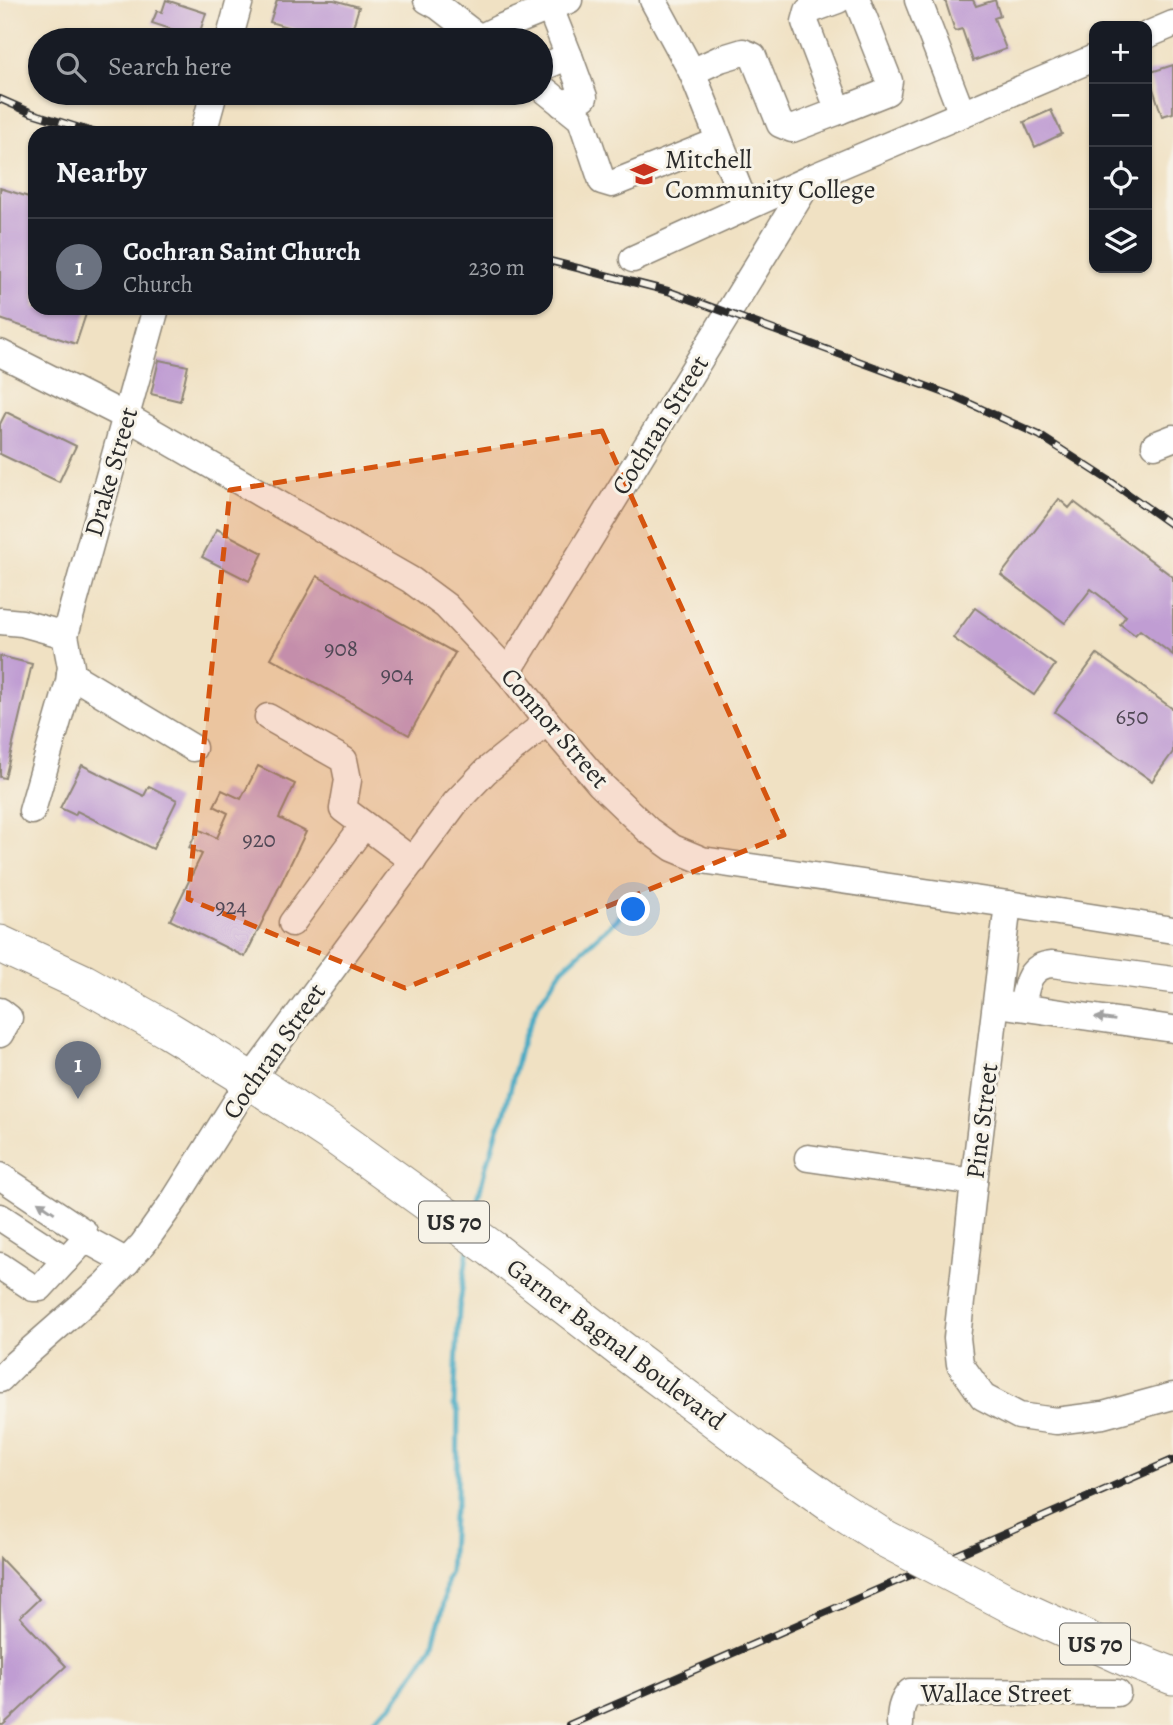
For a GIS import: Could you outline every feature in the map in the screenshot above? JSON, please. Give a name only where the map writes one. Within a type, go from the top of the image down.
[{"type":"highway","name":"Garner Bagnal Boulevard","points":[[0,944],[84,983],[168,1030],[335,1136],[471,1233],[757,1451],[884,1538],[1018,1608],[1126,1658],[1173,1676]]},
{"type":"street","points":[[232,28],[240,0]]},
{"type":"street","points":[[427,0],[466,28]]},
{"type":"street","points":[[653,0],[692,72],[746,207]]},
{"type":"street","points":[[837,0],[808,12],[805,22],[839,111]]},
{"type":"street","points":[[692,72],[743,52],[753,56],[780,124],[792,129],[887,92],[889,81],[857,0]]},
{"type":"street","points":[[918,0],[962,114]]},
{"type":"street","points":[[505,28],[560,4],[569,56],[584,97],[562,104]]},
{"type":"street","points":[[1152,33],[1173,24]]},
{"type":"street","points":[[553,63],[569,56]]},
{"type":"street","points":[[632,259],[811,178],[1089,60]]},
{"type":"street","points":[[553,97],[581,119],[602,181],[612,184],[719,141]]},
{"type":"street","points":[[205,126],[211,105]]},
{"type":"street","name":"Cochran Street","points":[[508,673],[811,178]]},
{"type":"street","name":"Drake Street","points":[[65,635],[154,315]]},
{"type":"street","name":"Connor Street","points":[[0,353],[127,417],[411,580],[446,606],[508,673],[600,784],[648,830],[673,848],[702,860],[1173,930]]},
{"type":"street","points":[[0,621],[22,623],[65,635],[71,667],[32,811]]},
{"type":"street","points":[[70,674],[193,748]]},
{"type":"street","points":[[268,717],[344,760],[348,780],[343,810],[413,861]]},
{"type":"street","name":"Cochran Street","points":[[5,1362],[106,1284],[143,1244],[175,1199],[250,1080],[456,802],[486,771],[547,722]]},
{"type":"street","points":[[292,923],[364,825]]},
{"type":"street","name":"Pine Street","points":[[1008,904],[957,1338],[960,1364],[983,1397],[1019,1416],[1056,1421],[1102,1415],[1173,1396]]},
{"type":"street","points":[[1022,1007],[1028,978],[1042,966],[1052,964],[1173,980]]},
{"type":"street","points":[[996,1003],[1173,1029]]},
{"type":"street","points":[[0,1011],[9,1018],[0,1034]]},
{"type":"street","points":[[808,1158],[974,1182]]},
{"type":"street","points":[[0,1176],[84,1232],[85,1238]]},
{"type":"street","points":[[0,1217],[66,1260]]},
{"type":"street","points":[[85,1238],[127,1262]]},
{"type":"street","points":[[0,1266],[33,1288],[40,1288],[85,1238]]},
{"type":"street","name":"Wallace Street","points":[[900,1725],[904,1699],[910,1692],[1117,1693]]},
{"type":"highlighted area","points":[[602,431],[784,835],[405,988],[188,899],[230,490]]},
{"type":"building","points":[[166,0],[206,13],[201,28],[167,28],[152,23],[157,11],[162,12]]},
{"type":"building","points":[[277,0],[334,0],[359,7],[353,28],[290,28],[270,22]]},
{"type":"building","points":[[945,0],[973,0],[976,6],[995,0],[1000,16],[994,18],[1006,49],[973,61],[962,29],[955,31]]},
{"type":"building","points":[[1173,65],[1173,113],[1162,116],[1152,85],[1152,72]]},
{"type":"building","points":[[1051,110],[1062,134],[1035,147],[1024,122]]},
{"type":"building","points":[[0,188],[28,197],[28,315],[86,315],[76,344],[0,319]]},
{"type":"building","points":[[159,360],[188,366],[180,401],[151,394]]},
{"type":"building","points":[[6,412],[76,446],[59,482],[0,454],[0,424]]},
{"type":"building","points":[[1059,499],[1069,508],[1074,502],[1173,577],[1173,655],[1140,630],[1135,635],[1120,624],[1126,616],[1091,589],[1065,623],[1001,575]]},
{"type":"building","points":[[217,529],[263,553],[249,581],[202,557]]},
{"type":"building","points":[[317,576],[455,653],[409,735],[271,658]]},
{"type":"building","points":[[975,608],[1055,665],[1034,695],[953,638]]},
{"type":"building","points":[[1097,654],[1173,709],[1173,752],[1152,781],[1055,712]]},
{"type":"building","points":[[0,656],[32,664],[5,778],[0,777]]},
{"type":"building","points":[[82,765],[144,796],[149,786],[177,800],[153,849],[77,811],[75,815],[60,808]]},
{"type":"building","points":[[258,766],[295,784],[279,818],[306,832],[245,957],[170,920],[202,854],[189,848],[198,829],[217,838],[228,813],[214,806],[222,790],[241,799]]},
{"type":"building","points":[[0,1558],[39,1599],[20,1617],[66,1666],[3,1725],[0,1725]]},
{"type":"waterway","points":[[473,1218],[487,1162],[504,1116],[520,1049],[537,1006],[562,969],[619,917]]},
{"type":"waterway","points":[[368,1725],[393,1704],[432,1646],[443,1609],[450,1572],[453,1516],[457,1504],[458,1411],[454,1405],[459,1310],[468,1248]]},
{"type":"railway","points":[[0,99],[32,113],[74,126]]},
{"type":"railway","points":[[553,262],[668,291],[953,396],[1039,435],[1173,526]]},
{"type":"railway","points":[[569,1725],[1173,1460]]},
{"type":"place","name":"Mitchell Community College","points":[[644,174]]},
{"type":"place","name":"Cochran Saint Church","points":[[78,1099]]}]
